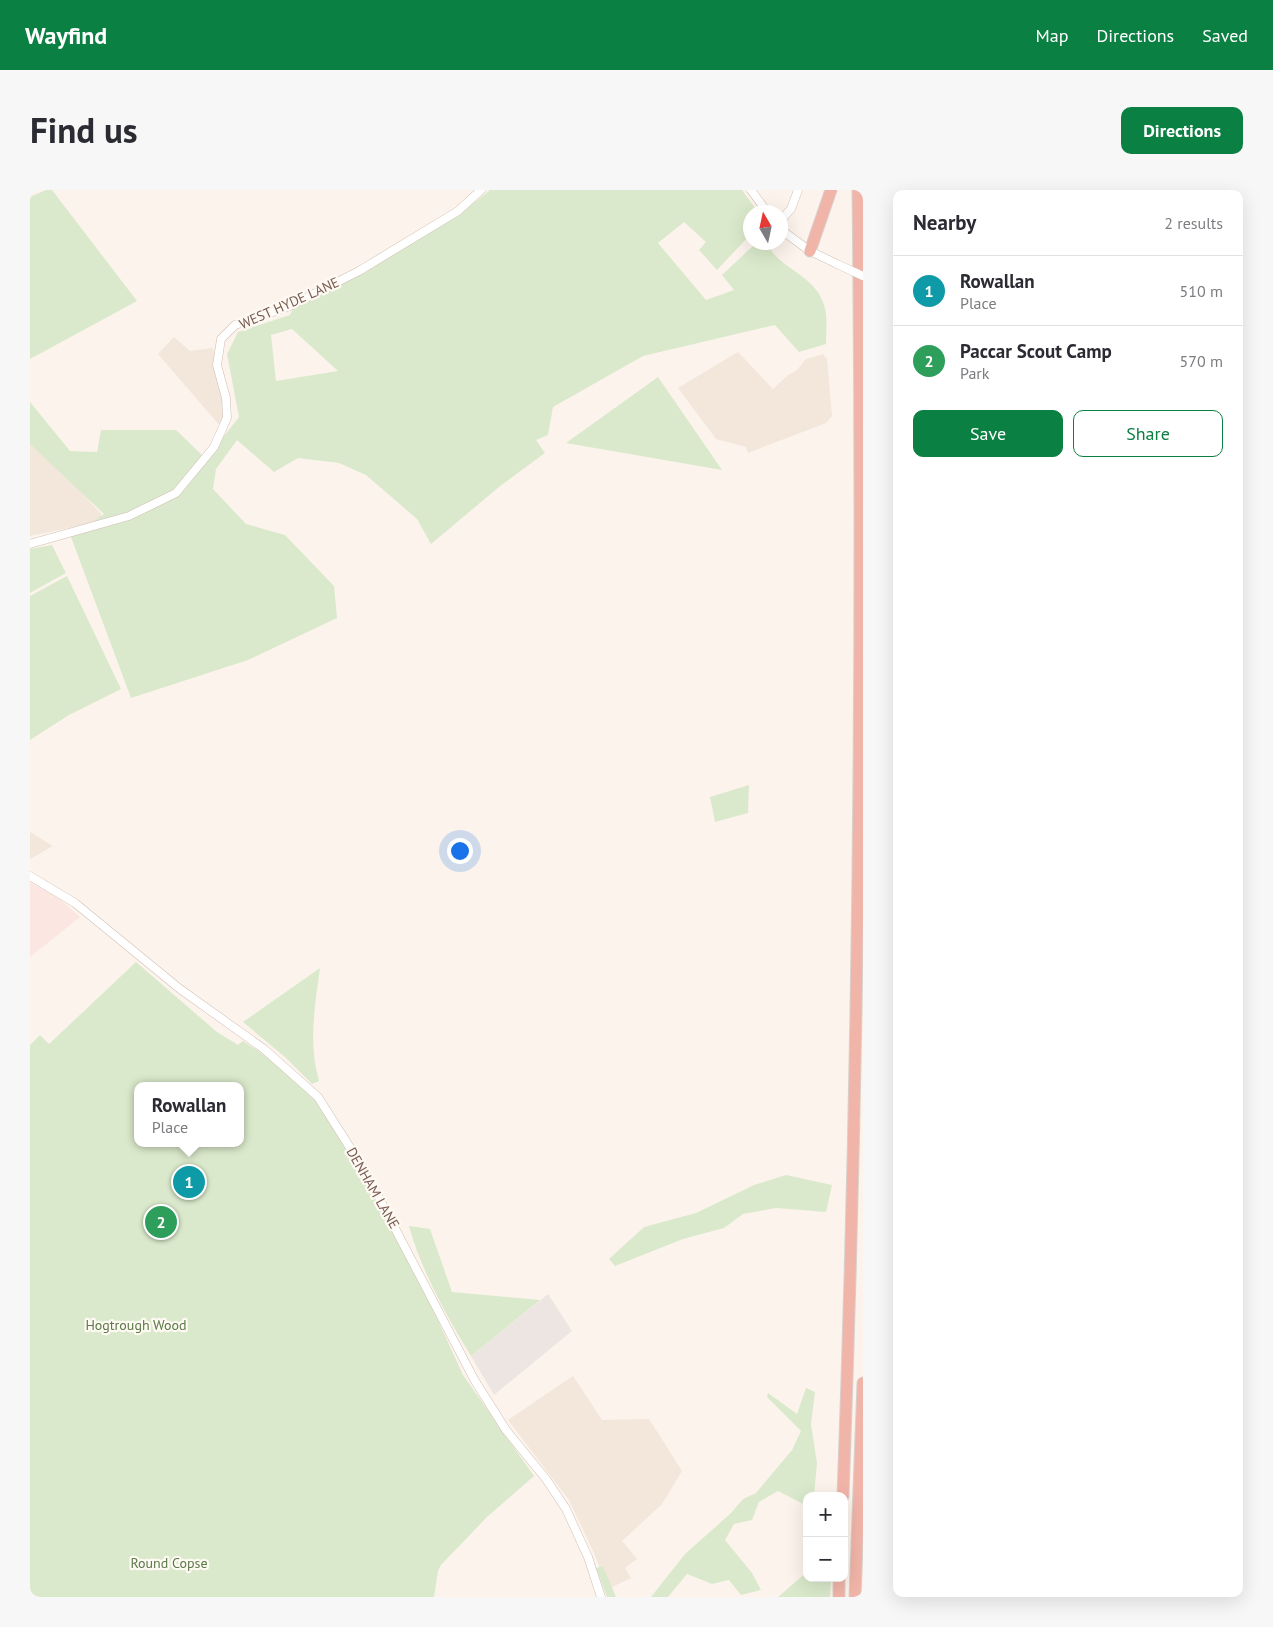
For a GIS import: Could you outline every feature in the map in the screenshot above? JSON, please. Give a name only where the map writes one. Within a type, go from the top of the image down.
[{"type":"highway","points":[[810,252],[831,190]]},
{"type":"highway","points":[[842,1492],[853,1224],[861,840],[862,649],[858,190]]},
{"type":"highway","points":[[854,1597],[863,1383]]},
{"type":"highway","points":[[839,1582],[839,1597]]},
{"type":"street","name":"WEST HYDE LANE","points":[[30,544],[129,516],[176,493],[214,447],[227,418],[226,398],[217,365],[221,340],[235,326],[290,306],[359,270],[458,211],[481,190]]},
{"type":"street","points":[[751,190],[762,205]]},
{"type":"street","points":[[788,212],[798,190]]},
{"type":"street","points":[[788,235],[810,252],[863,276]]},
{"type":"street","name":"DENHAM LANE","points":[[30,876],[76,903],[180,989],[264,1049],[318,1097],[366,1173],[475,1381],[506,1430],[546,1479],[566,1509],[588,1557],[601,1597]]},
{"type":"shaded area","points":[[174,337],[190,351],[213,348],[225,398],[225,418],[221,427],[158,354]]},
{"type":"shaded area","points":[[738,352],[773,389],[788,375],[797,370],[806,359],[823,354],[827,359],[832,416],[826,423],[748,453],[746,447],[716,439],[678,388]]},
{"type":"shaded area","points":[[30,435],[101,514],[102,521],[30,536]]},
{"type":"shaded area","points":[[30,832],[53,846],[30,859]]},
{"type":"shaded area","points":[[30,882],[61,900],[80,917],[30,957]]},
{"type":"shaded area","points":[[548,1294],[572,1331],[494,1395],[471,1356]]},
{"type":"shaded area","points":[[573,1376],[602,1420],[649,1419],[682,1471],[662,1504],[622,1541],[637,1559],[625,1568],[631,1578],[608,1589],[594,1553],[569,1500],[508,1420]]},
{"type":"green space","points":[[46,190],[52,190],[137,301],[30,359],[30,197]]},
{"type":"green space","points":[[490,190],[742,190],[753,205],[743,205],[743,242],[717,270],[699,250],[706,242],[684,222],[658,243],[706,300],[734,290],[722,275],[749,250],[771,250],[779,259],[813,286],[819,295],[826,314],[826,344],[799,352],[775,325],[643,356],[553,407],[548,435],[536,440],[545,453],[499,487],[431,544],[417,519],[366,475],[339,463],[298,458],[274,472],[237,440],[216,469],[213,489],[246,524],[285,535],[334,586],[337,618],[248,660],[131,698],[71,537],[104,514],[30,444],[30,402],[70,451],[97,452],[101,430],[176,430],[206,459],[239,417],[227,354],[238,332],[290,315],[295,305],[466,209]],"holes":[[[292,329],[338,371],[276,381],[271,335]]]},
{"type":"green space","points":[[658,377],[722,470],[566,443]]},
{"type":"green space","points":[[52,545],[66,573],[30,593],[30,549]]},
{"type":"green space","points":[[67,576],[121,689],[69,715],[30,740],[30,596]]},
{"type":"green space","points":[[749,785],[748,813],[715,822],[710,797]]},
{"type":"green space","points":[[136,962],[217,1032],[238,1045],[243,1041],[273,1061],[316,1101],[353,1159],[359,1159],[408,1255],[463,1375],[534,1476],[487,1517],[441,1565],[438,1571],[434,1597],[30,1597],[30,1045],[40,1035],[49,1044]]},
{"type":"green space","points":[[320,968],[313,1039],[319,1081],[312,1084],[285,1057],[243,1022]]},
{"type":"green space","points":[[786,1175],[832,1185],[826,1212],[776,1208],[743,1214],[724,1228],[683,1239],[615,1266],[609,1259],[644,1227],[696,1213],[754,1185]]},
{"type":"green space","points":[[409,1226],[430,1229],[452,1292],[540,1300],[471,1356],[436,1293],[420,1259]]},
{"type":"green space","points":[[806,1388],[815,1392],[811,1424],[817,1463],[814,1492],[803,1492],[803,1504],[778,1491],[759,1502],[752,1520],[734,1524],[725,1540],[752,1573],[761,1590],[741,1595],[729,1580],[712,1584],[687,1574],[668,1597],[651,1597],[685,1554],[731,1513],[743,1499],[756,1493],[792,1450],[801,1431],[767,1397],[768,1393],[797,1414]]},
{"type":"green space","points":[[603,1566],[616,1597],[607,1597],[596,1568]]},
{"type":"green space","points":[[803,1575],[803,1582],[831,1582],[830,1597],[778,1597]]},
{"type":"place","name":"Rowallan","points":[[189,1182]]},
{"type":"place","name":"Paccar Scout Camp","points":[[161,1222]]},
{"type":"park label","name":"Hogtrough Wood","points":[[136,1325]]},
{"type":"park label","name":"Round Copse","points":[[169,1563]]}]
